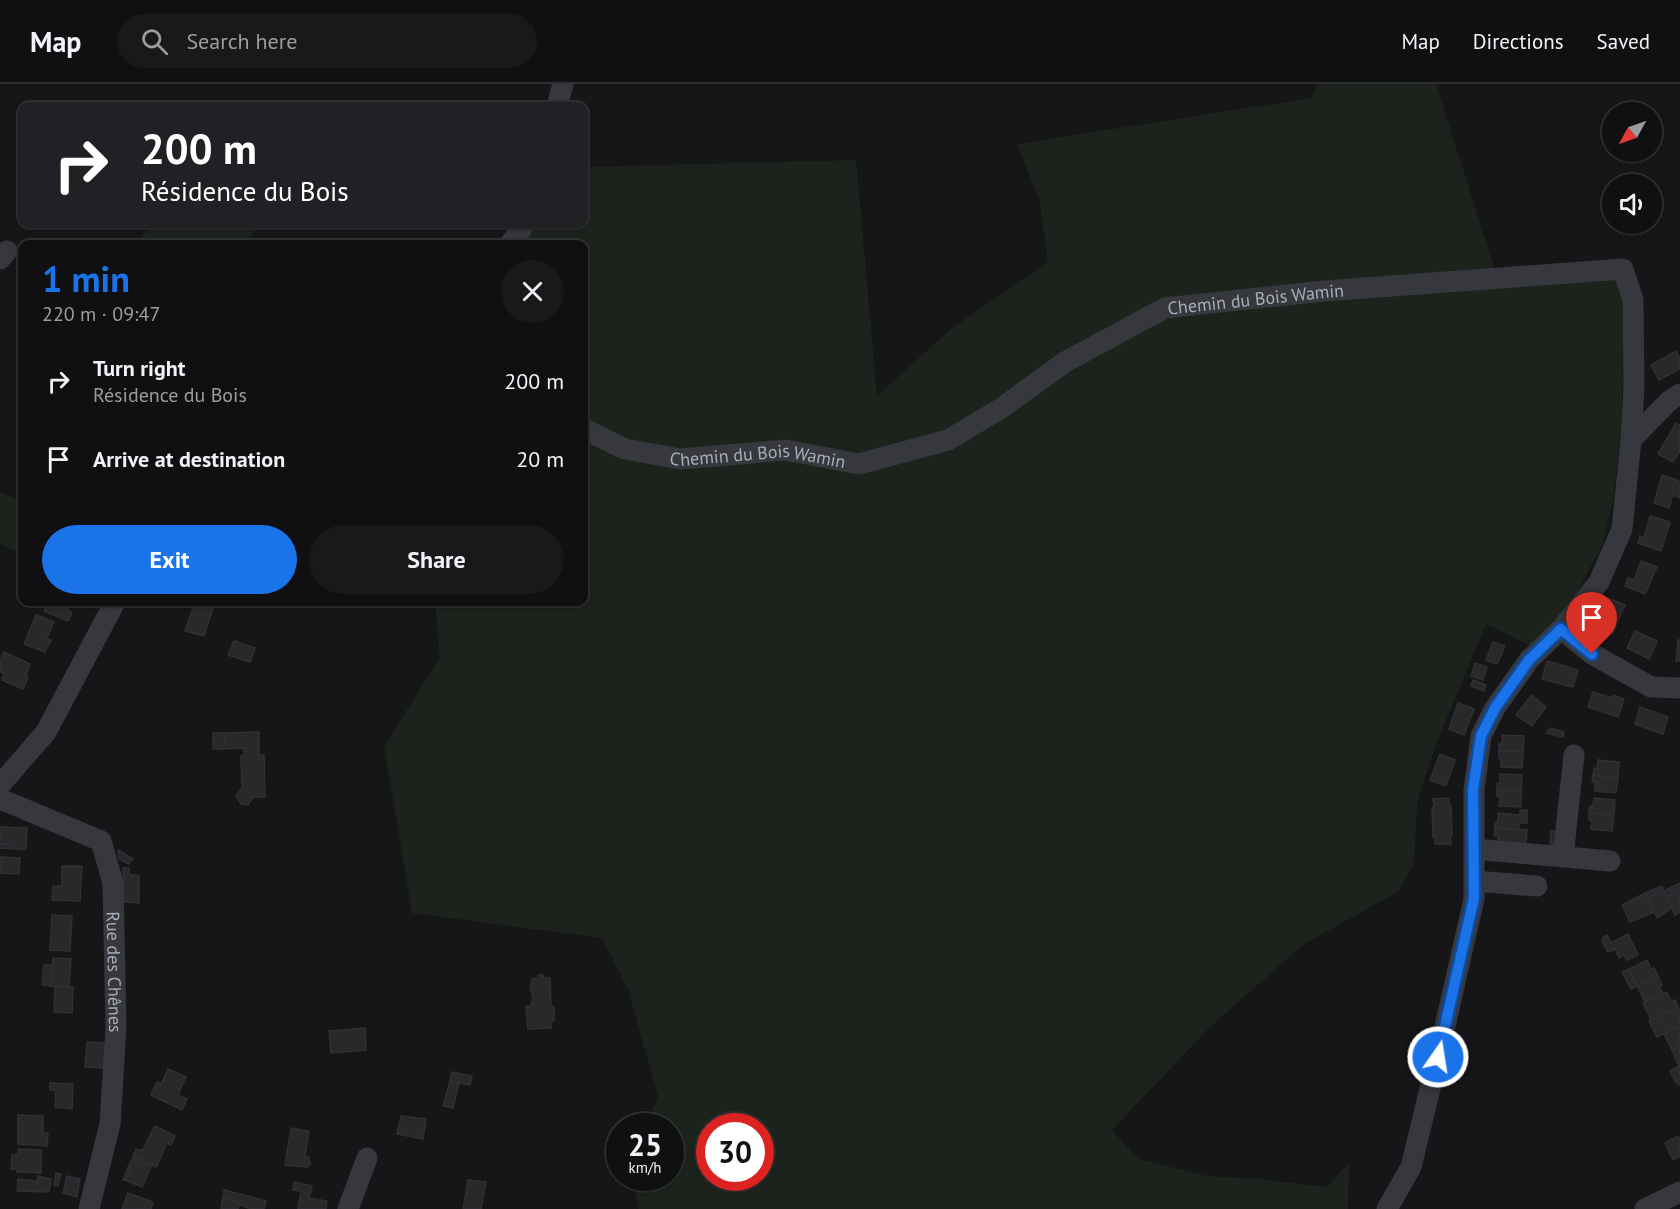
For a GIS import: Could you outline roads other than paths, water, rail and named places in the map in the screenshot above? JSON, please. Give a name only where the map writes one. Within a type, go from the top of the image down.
[{"type":"street","points":[[558,102],[562,84]]},
{"type":"street","name":"Chemin du Bois Wamin","points":[[588,431],[625,448],[680,459],[786,450],[860,464],[948,440],[1000,409],[1065,362],[1165,308],[1324,291],[1623,269],[1633,300],[1634,387],[1631,440]]},
{"type":"street","points":[[1387,1209],[1411,1167],[1474,898],[1473,790],[1481,736],[1495,708],[1529,660],[1561,629],[1599,582],[1622,529],[1631,440],[1669,401],[1680,394]]},
{"type":"street","points":[[0,784],[46,732],[113,606]]},
{"type":"street","points":[[1561,629],[1592,654],[1651,687],[1680,688]]},
{"type":"street","points":[[1563,856],[1574,755]]},
{"type":"street","name":"Rue des Chênes","points":[[0,799],[101,841],[113,883],[117,1028],[110,1124],[89,1209]]},
{"type":"street","points":[[1474,849],[1610,861]]},
{"type":"street","points":[[1474,881],[1537,886]]},
{"type":"street","points":[[348,1209],[368,1158]]},
{"type":"street","points":[[1645,1209],[1680,1192]]}]
